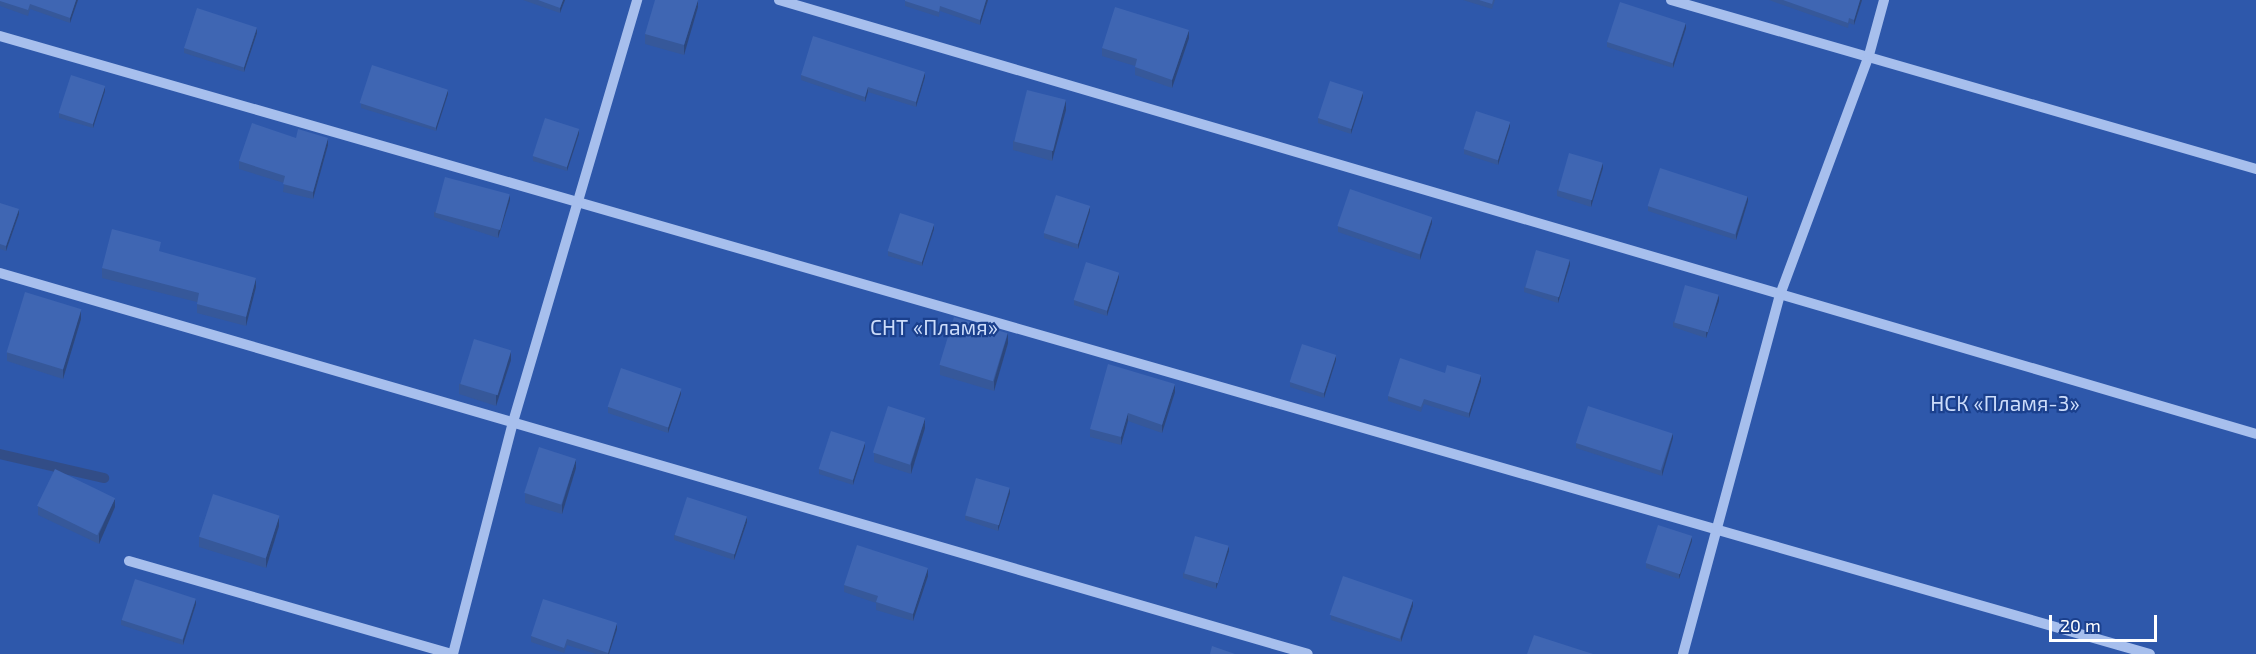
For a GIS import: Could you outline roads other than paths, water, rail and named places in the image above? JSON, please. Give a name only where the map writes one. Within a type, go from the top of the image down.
[{"type":"street","points":[[129,561],[452,654],[513,422],[637,0]]},
{"type":"street","points":[[779,0],[1781,292],[2256,434]]},
{"type":"street","points":[[1671,0],[1869,55],[2256,169]]},
{"type":"street","points":[[1683,654],[1714,528],[1781,292],[1869,55],[1884,0]]},
{"type":"street","points":[[0,36],[2150,654]]},
{"type":"street","points":[[0,273],[1308,654]]},
{"type":"waterway","points":[[0,454],[104,478]]},
{"type":"park label","name":"СНТ «Пламя»","points":[[934,327]]},
{"type":"park label","name":"НСК «Пламя-3»","points":[[2005,403]]}]
